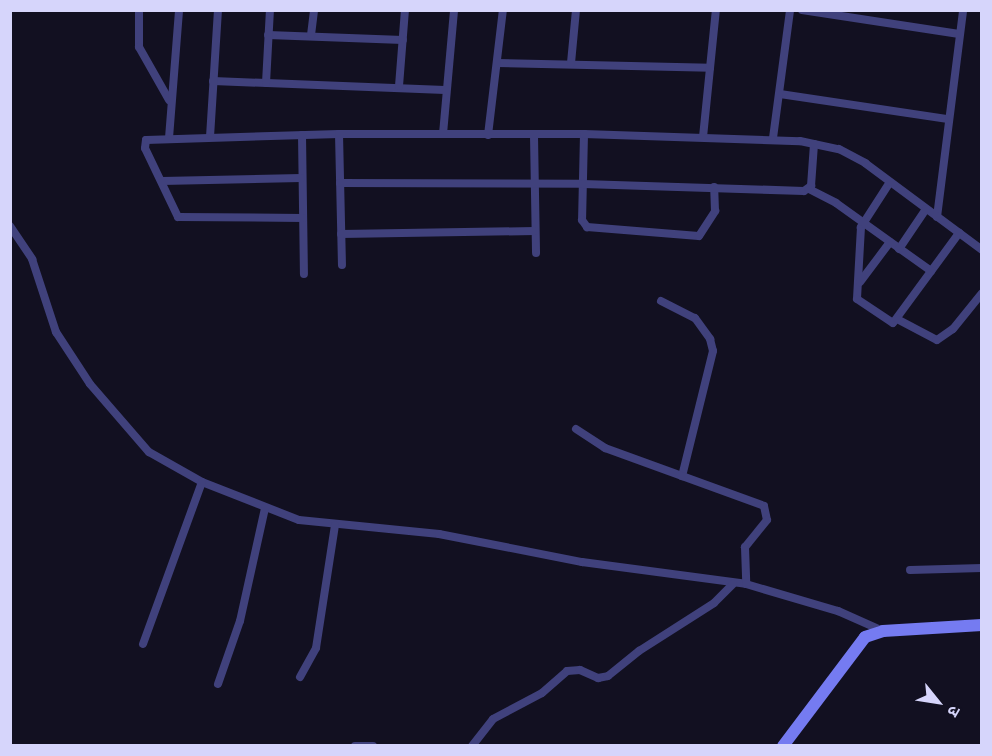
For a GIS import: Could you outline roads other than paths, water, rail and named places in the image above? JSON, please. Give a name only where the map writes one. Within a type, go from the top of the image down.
[{"type":"main road","points":[[783,746],[866,637],[883,631],[981,625]]},
{"type":"street","points":[[139,10],[139,47],[169,101]]},
{"type":"street","points":[[169,138],[169,101],[179,10]]},
{"type":"street","points":[[210,137],[218,10]]},
{"type":"street","points":[[266,83],[270,10]]},
{"type":"street","points":[[311,35],[314,10]]},
{"type":"street","points":[[399,86],[405,10]]},
{"type":"street","points":[[443,134],[445,90],[454,10]]},
{"type":"street","points":[[488,135],[503,10]]},
{"type":"street","points":[[571,63],[576,10]]},
{"type":"street","points":[[703,137],[716,10]]},
{"type":"street","points":[[773,138],[790,10]]},
{"type":"street","points":[[801,10],[959,34]]},
{"type":"street","points":[[876,21],[877,10]]},
{"type":"street","points":[[937,217],[963,10]]},
{"type":"street","points":[[268,35],[403,40]]},
{"type":"street","points":[[497,63],[710,68]]},
{"type":"street","points":[[213,81],[399,86],[445,90]]},
{"type":"street","points":[[780,94],[948,119]]},
{"type":"street","points":[[339,134],[342,265]]},
{"type":"street","points":[[303,218],[178,218],[144,144],[149,138],[339,134],[534,136],[584,134],[773,138],[814,144],[847,153],[981,250]]},
{"type":"street","points":[[584,134],[583,223],[587,228],[695,237],[702,234],[714,215],[714,187]]},
{"type":"street","points":[[302,135],[304,274]]},
{"type":"street","points":[[534,136],[536,253]]},
{"type":"street","points":[[808,189],[814,144]]},
{"type":"street","points":[[162,181],[301,178]]},
{"type":"street","points":[[860,282],[863,222],[890,182]]},
{"type":"street","points":[[340,183],[535,186],[583,184],[808,189],[863,222],[932,271]]},
{"type":"street","points":[[899,249],[926,209]]},
{"type":"street","points":[[10,226],[32,259],[56,332],[90,384],[149,452],[202,482],[299,520],[439,534],[582,562],[746,585],[844,613],[883,631]]},
{"type":"street","points":[[341,234],[535,231]]},
{"type":"street","points":[[890,242],[860,282],[856,292],[858,299],[890,322],[897,319],[959,233]]},
{"type":"street","points":[[897,319],[937,340],[953,329],[981,293]]},
{"type":"street","points":[[662,301],[695,318],[710,339],[713,351],[682,476]]},
{"type":"street","points":[[576,429],[600,446],[760,504],[766,510],[767,520],[745,547],[746,585]]},
{"type":"street","points":[[143,644],[202,482]]},
{"type":"street","points":[[219,684],[240,621],[265,508]]},
{"type":"street","points":[[300,677],[316,648],[335,525]]},
{"type":"street","points":[[910,570],[981,568]]},
{"type":"street","points":[[472,746],[494,719],[533,699],[567,671],[580,670],[598,678],[608,676],[648,644],[714,603],[733,584]]},
{"type":"street","points":[[355,746],[373,746]]}]
